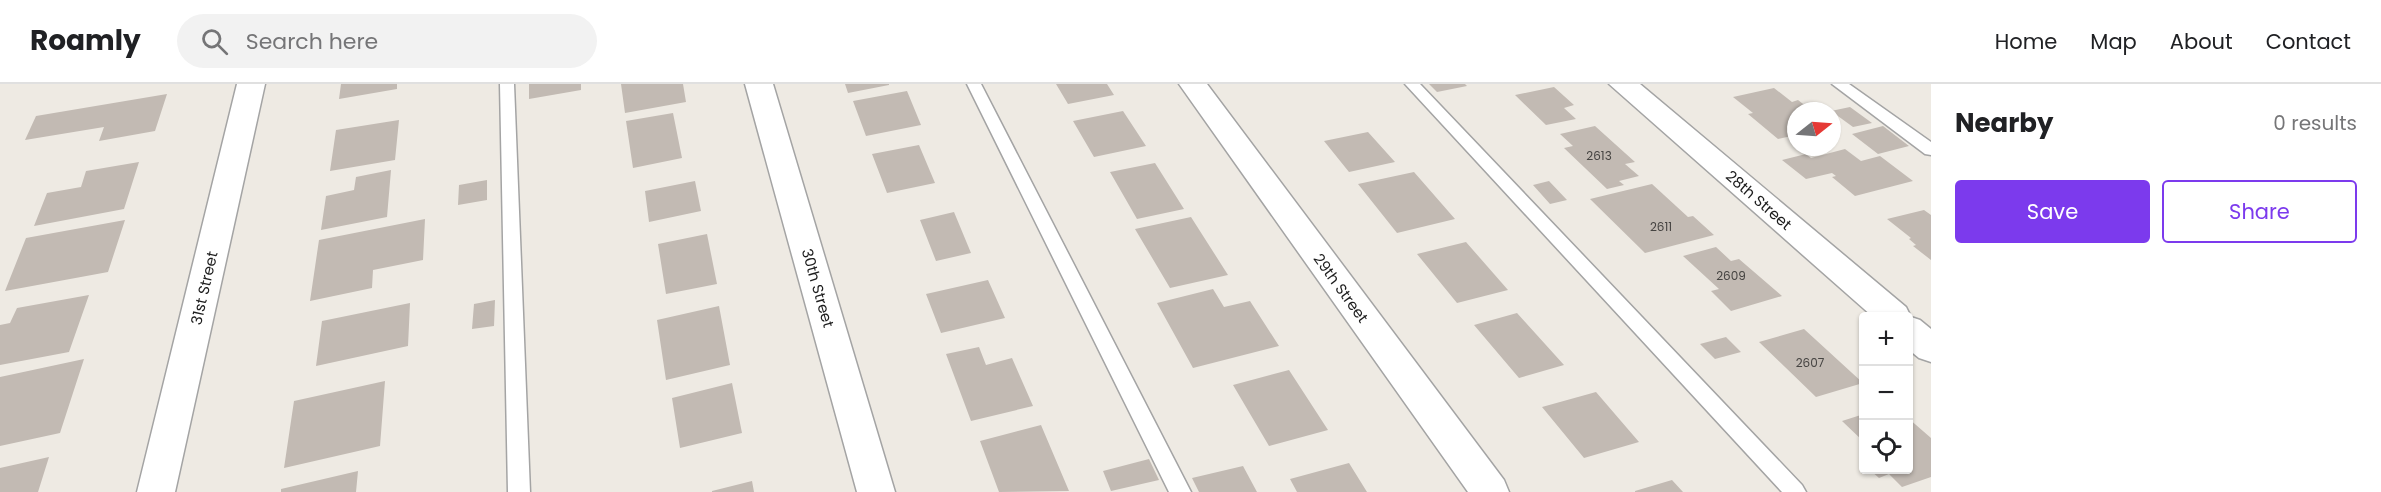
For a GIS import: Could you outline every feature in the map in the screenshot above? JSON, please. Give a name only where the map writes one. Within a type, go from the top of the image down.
[{"type":"street","name":"31st Street","points":[[156,492],[251,84]]},
{"type":"street","name":"30th Street","points":[[759,84],[876,492]]},
{"type":"street","name":"29th Street","points":[[1193,84],[1490,492]]},
{"type":"street","name":"28th Street","points":[[1623,84],[1889,312]]},
{"type":"street","points":[[1913,333],[1931,348]]},
{"type":"lane","points":[[507,84],[519,492]]},
{"type":"lane","points":[[974,84],[1180,492]]},
{"type":"lane","points":[[1412,84],[1795,492]]},
{"type":"lane","points":[[1839,84],[1931,150]]},
{"type":"building","points":[[341,84],[397,84],[397,89],[339,99]]},
{"type":"building","points":[[529,84],[581,84],[581,90],[529,99]]},
{"type":"building","points":[[621,84],[683,84],[686,102],[625,113]]},
{"type":"building","points":[[845,84],[889,84],[889,85],[848,93]]},
{"type":"building","points":[[1056,84],[1107,84],[1114,95],[1068,104]]},
{"type":"building","points":[[1429,84],[1465,84],[1467,86],[1437,92]]},
{"type":"building","points":[[1554,87],[1574,105],[1564,108],[1576,119],[1546,125],[1515,95]]},
{"type":"building","points":[[1774,88],[1792,102],[1787,102],[1787,137],[1778,139],[1748,114],[1753,113],[1733,97]]},
{"type":"building","points":[[907,91],[921,125],[866,136],[853,101]]},
{"type":"building","points":[[167,94],[155,131],[99,141],[104,127],[25,140],[36,116]]},
{"type":"building","points":[[1850,107],[1872,123],[1853,127],[1841,118],[1841,109]]},
{"type":"building","points":[[1123,111],[1146,146],[1094,157],[1073,121]]},
{"type":"building","points":[[673,113],[682,158],[633,168],[626,121]]},
{"type":"building","points":[[399,120],[395,160],[330,171],[336,130]]},
{"type":"building","points":[[1595,126],[1635,162],[1625,164],[1639,176],[1619,181],[1624,185],[1607,189],[1564,148],[1573,146],[1560,134]]},
{"type":"building","points":[[1883,126],[1909,146],[1878,154],[1852,134]]},
{"type":"building","points":[[1368,132],[1395,162],[1349,172],[1324,141]]},
{"type":"building","points":[[919,145],[935,183],[887,193],[872,154]]},
{"type":"building","points":[[1845,149],[1861,161],[1880,156],[1913,181],[1855,196],[1832,177],[1836,176],[1832,173],[1806,179],[1782,160],[1798,156],[1811,158],[1841,156],[1841,150]]},
{"type":"building","points":[[139,162],[124,209],[34,226],[47,193],[81,187],[86,171]]},
{"type":"building","points":[[1155,163],[1184,209],[1137,219],[1110,172]]},
{"type":"building","points":[[391,170],[387,217],[321,230],[326,196],[354,190],[356,177]]},
{"type":"building","points":[[1414,172],[1455,219],[1397,233],[1358,184]]},
{"type":"building","points":[[487,180],[487,200],[458,205],[459,185]]},
{"type":"building","points":[[695,181],[701,211],[649,222],[645,191]]},
{"type":"building","points":[[1549,181],[1567,200],[1550,204],[1533,185]]},
{"type":"building","points":[[1652,184],[1688,217],[1693,216],[1714,235],[1645,253],[1590,199]]},
{"type":"building","points":[[1924,210],[1931,215],[1931,260],[1913,246],[1916,245],[1909,239],[1911,238],[1887,219]]},
{"type":"building","points":[[954,212],[971,253],[936,261],[920,220]]},
{"type":"building","points":[[1191,217],[1228,275],[1170,288],[1135,229]]},
{"type":"building","points":[[425,219],[423,260],[373,270],[372,288],[310,301],[319,240]]},
{"type":"building","points":[[125,220],[108,272],[5,291],[26,238]]},
{"type":"building","points":[[707,234],[717,284],[666,294],[658,244]]},
{"type":"building","points":[[1466,242],[1508,290],[1457,303],[1417,254]]},
{"type":"building","points":[[1716,247],[1731,261],[1739,259],[1782,296],[1731,311],[1711,291],[1719,289],[1683,256]]},
{"type":"building","points":[[988,280],[1005,318],[941,333],[926,294]]},
{"type":"building","points":[[1213,289],[1224,307],[1250,301],[1279,346],[1193,368],[1157,303]]},
{"type":"building","points":[[89,295],[69,352],[0,365],[0,325],[10,323],[17,308]]},
{"type":"building","points":[[495,300],[494,326],[472,329],[474,304]]},
{"type":"building","points":[[410,303],[408,346],[316,366],[322,321]]},
{"type":"building","points":[[719,306],[730,365],[666,380],[657,320]]},
{"type":"building","points":[[1517,313],[1564,365],[1519,378],[1474,325]]},
{"type":"building","points":[[1804,329],[1859,379],[1859,384],[1816,397],[1759,342]]},
{"type":"building","points":[[1726,337],[1741,352],[1715,359],[1700,344]]},
{"type":"building","points":[[979,347],[986,365],[1012,358],[1033,406],[971,421],[946,354]]},
{"type":"building","points":[[84,359],[60,433],[0,446],[0,377]]},
{"type":"building","points":[[1289,370],[1328,430],[1269,446],[1233,385]]},
{"type":"building","points":[[385,381],[380,446],[284,468],[294,401]]},
{"type":"building","points":[[732,383],[742,433],[680,448],[672,398]]},
{"type":"building","points":[[1596,392],[1639,442],[1584,458],[1542,407]]},
{"type":"building","points":[[1859,416],[1859,437],[1842,421]]},
{"type":"building","points":[[1913,422],[1931,438],[1931,477],[1902,487],[1889,474],[1913,474]]},
{"type":"building","points":[[1041,425],[1069,491],[999,492],[980,441]]},
{"type":"building","points":[[49,457],[38,492],[0,492],[0,468]]},
{"type":"building","points":[[1149,459],[1159,480],[1111,491],[1103,471]]},
{"type":"building","points":[[1349,463],[1367,492],[1297,492],[1290,479]]},
{"type":"building","points":[[1243,466],[1257,492],[1199,492],[1192,478]]},
{"type":"building","points":[[358,471],[356,492],[281,492],[281,489]]},
{"type":"building","points":[[1874,474],[1889,474],[1879,478]]},
{"type":"building","points":[[1672,480],[1683,492],[1635,492],[1635,491]]},
{"type":"building","points":[[752,481],[754,492],[712,492],[712,491]]}]
